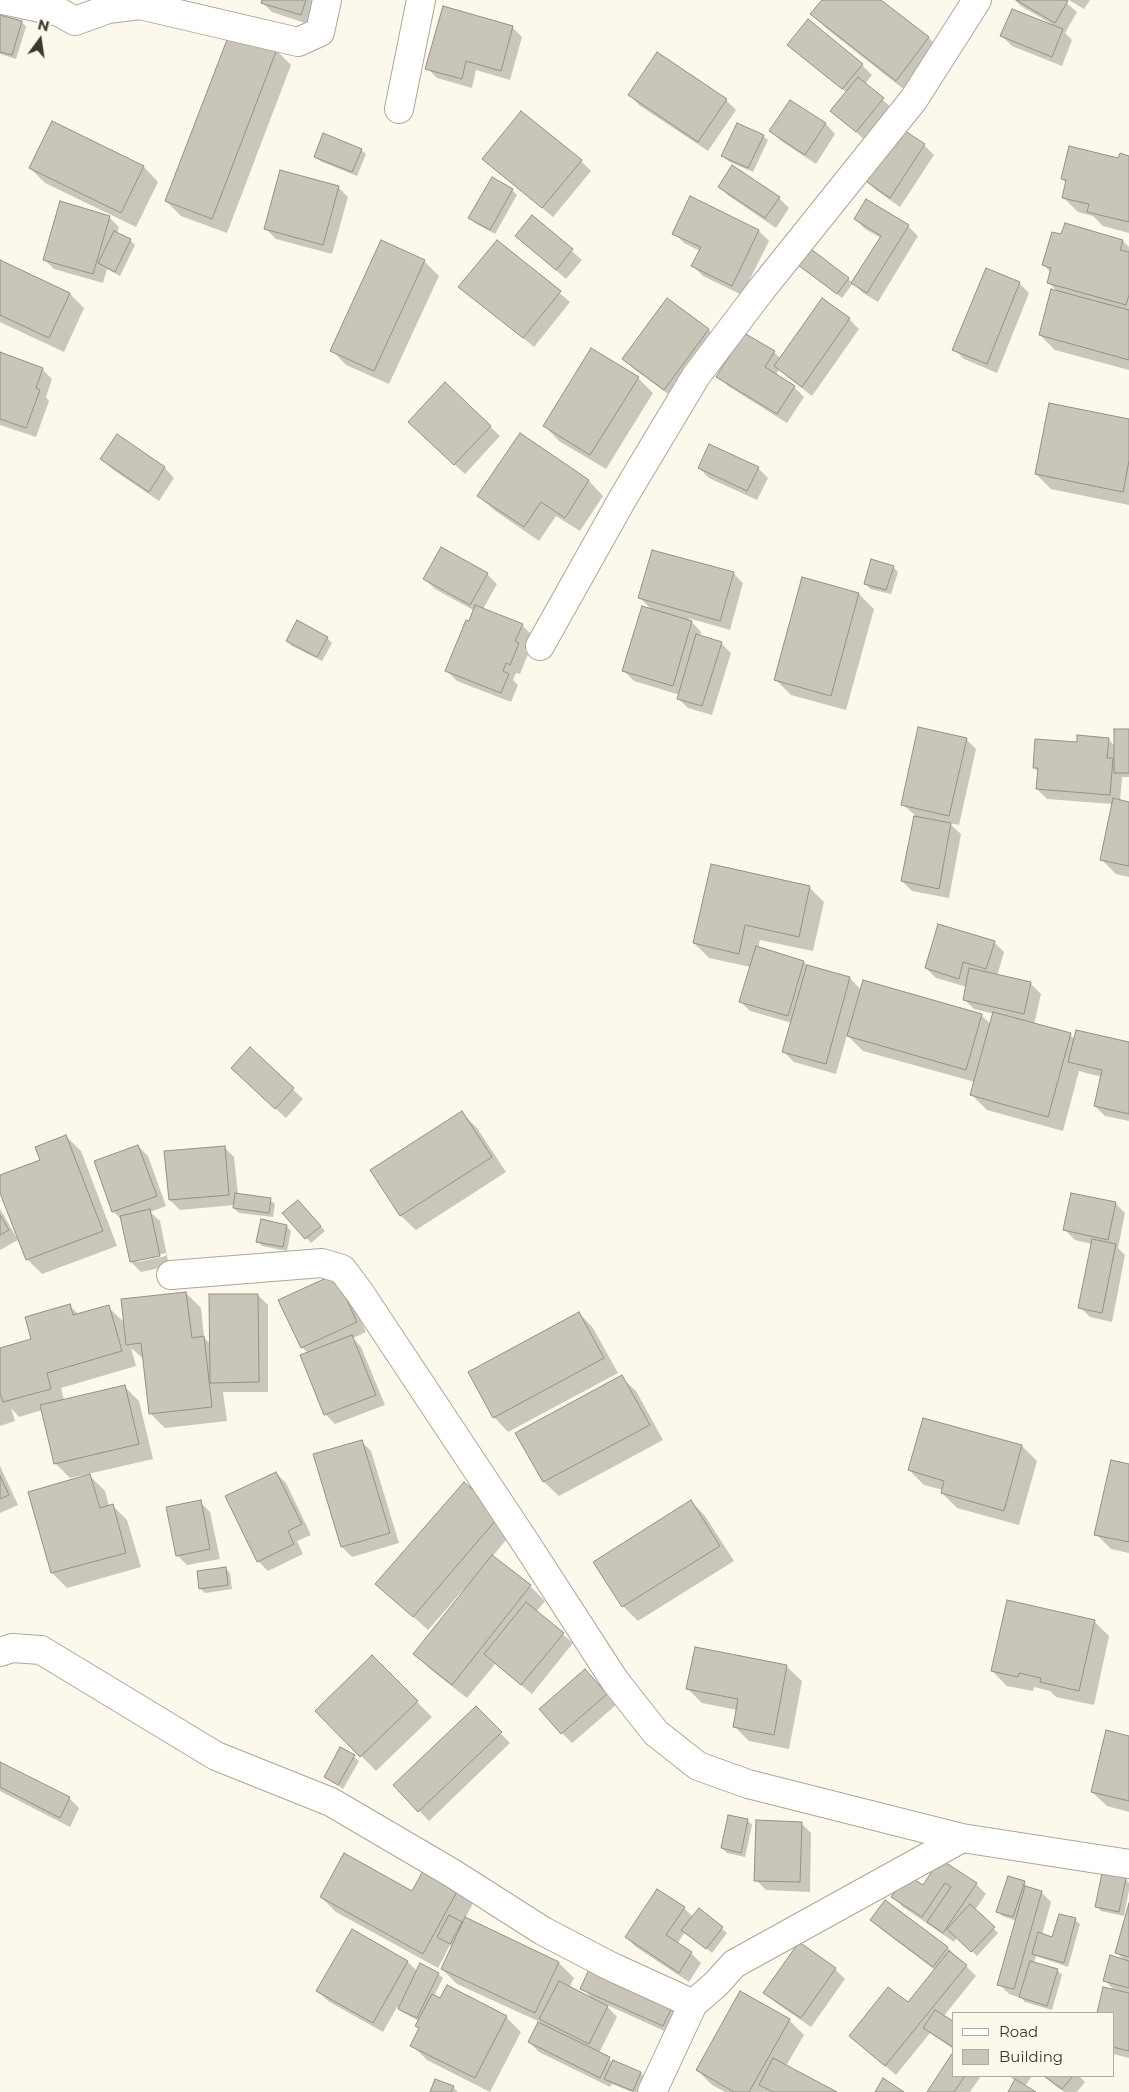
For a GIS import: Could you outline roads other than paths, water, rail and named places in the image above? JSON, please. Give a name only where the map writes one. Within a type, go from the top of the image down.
[{"type":"street","points":[[3,0],[58,12],[75,21],[108,9],[140,5],[298,42],[320,32],[327,0]]},
{"type":"street","points":[[399,110],[421,0]]},
{"type":"street","points":[[540,646],[623,498],[696,376],[760,290],[914,99],[978,0]]},
{"type":"street","points":[[172,1275],[322,1263],[342,1269],[360,1293],[522,1537],[615,1681],[656,1733],[698,1766],[748,1784],[962,1838],[1129,1864]]},
{"type":"street","points":[[0,1652],[12,1648],[41,1650],[216,1756],[331,1802],[452,1873],[543,1931],[610,1966],[693,2004]]},
{"type":"street","points":[[652,2092],[693,2004],[716,1984],[734,1964],[962,1838]]}]
